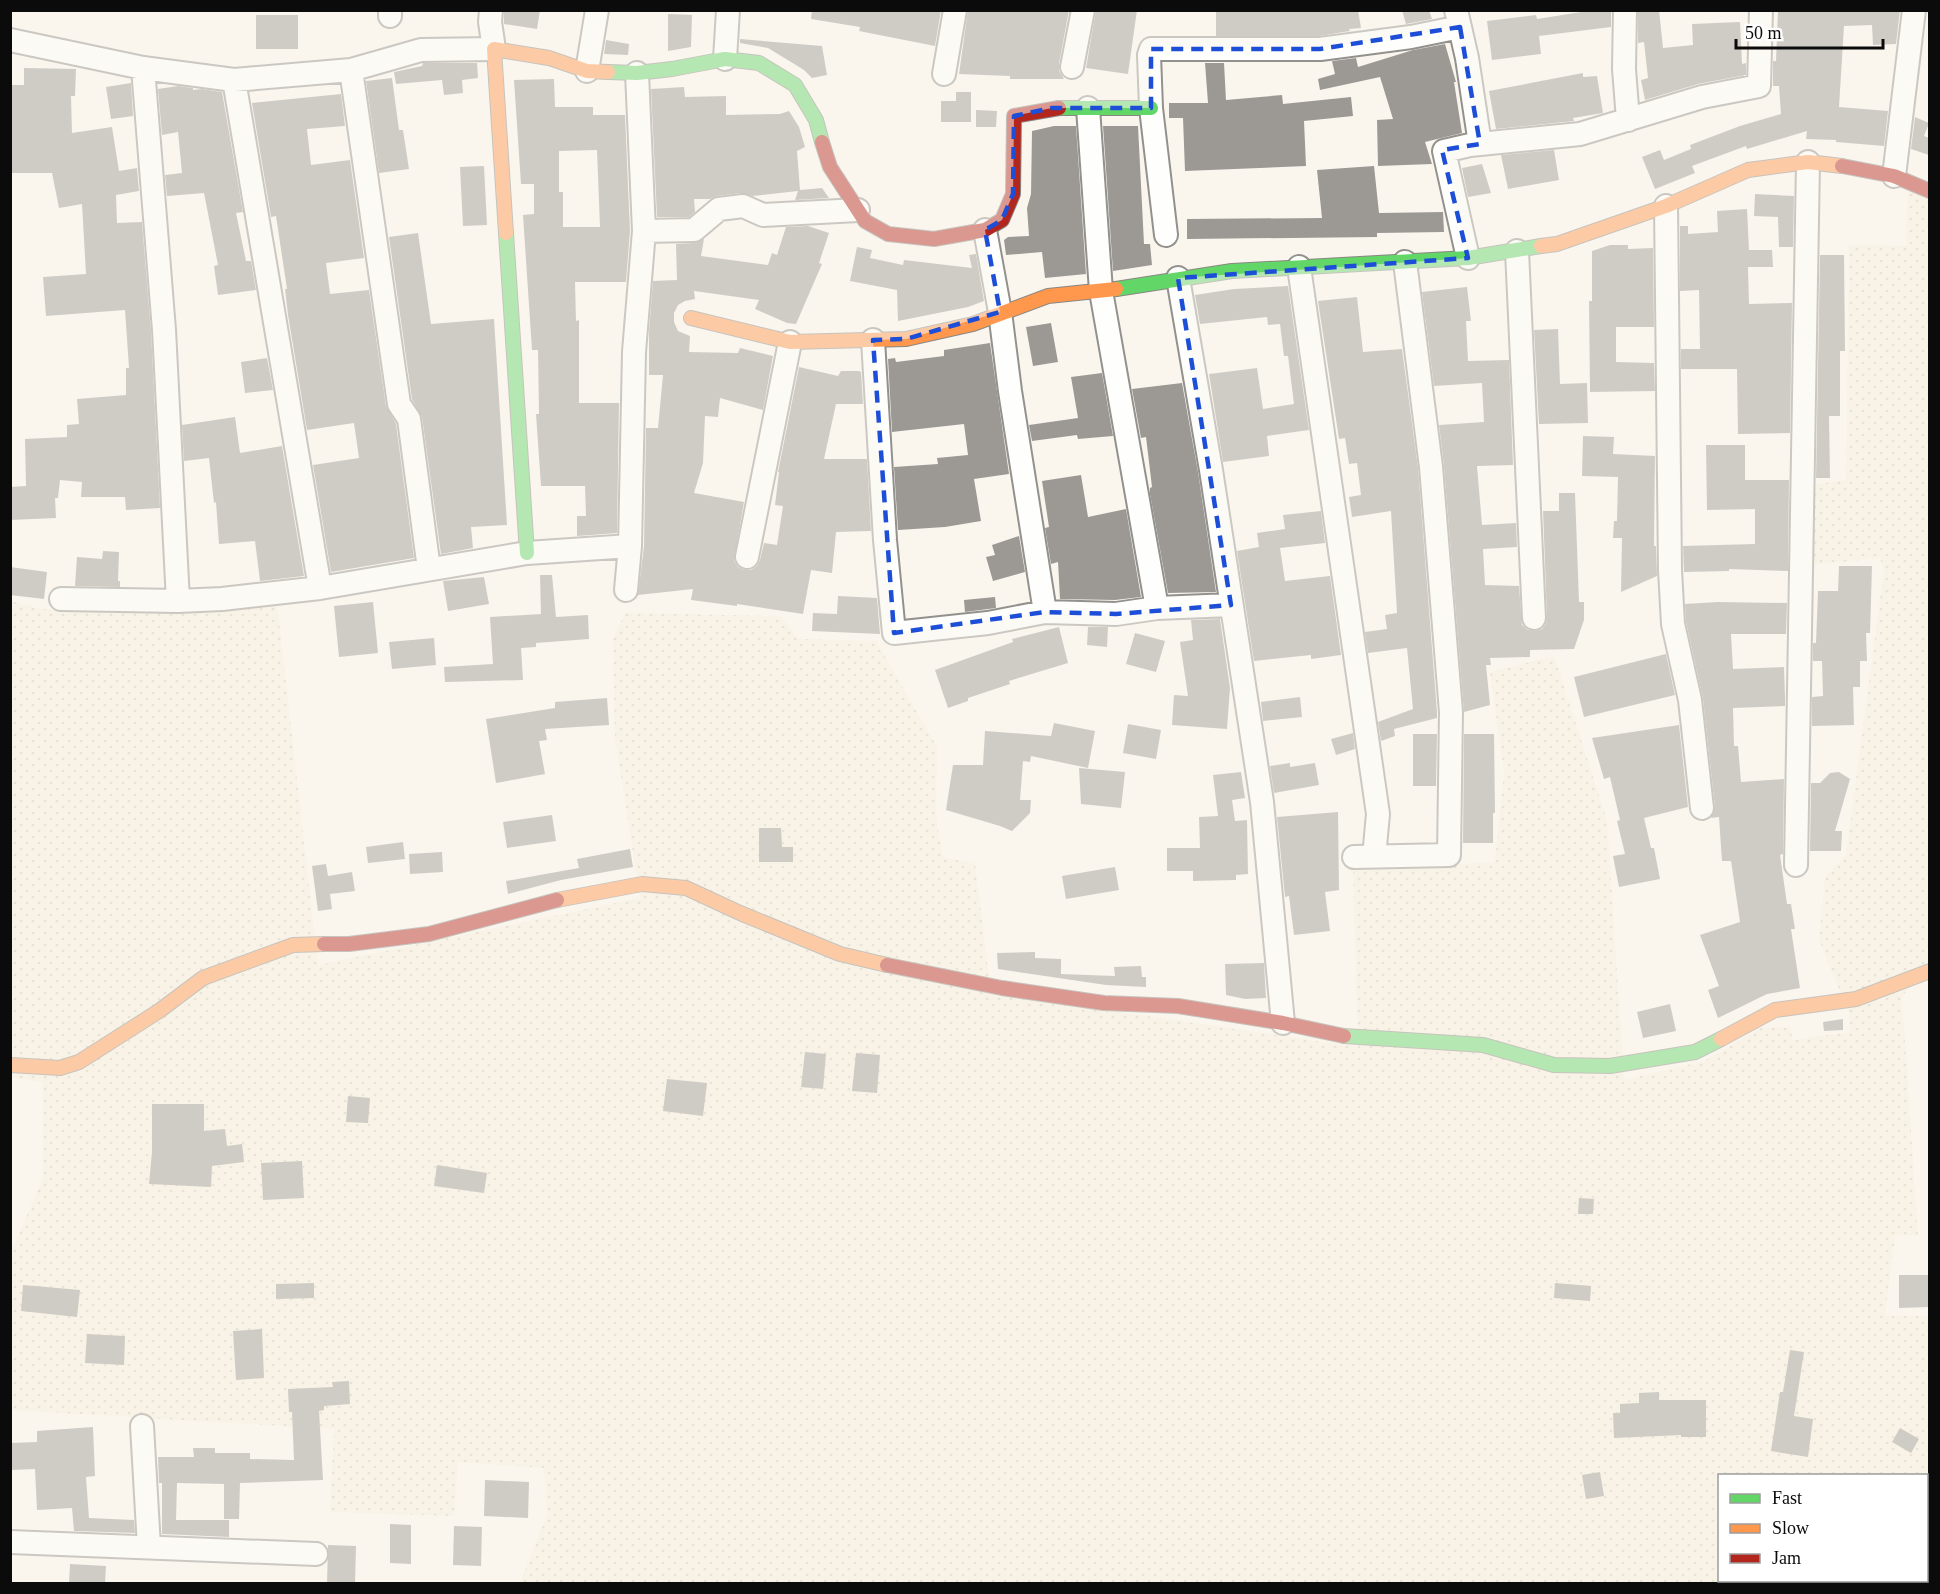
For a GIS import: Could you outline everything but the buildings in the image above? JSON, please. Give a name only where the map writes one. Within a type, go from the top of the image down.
[{"type":"street","points":[[491,10],[527,553]]},
{"type":"street","points":[[587,71],[597,10]]},
{"type":"street","points":[[725,59],[729,10]]},
{"type":"street","points":[[944,74],[955,10]]},
{"type":"street","points":[[1072,67],[1083,10]]},
{"type":"street","points":[[1625,10],[1624,58],[1628,120]]},
{"type":"street","points":[[1468,258],[1443,151],[1480,144],[1580,134],[1702,97],[1760,86],[1761,10]]},
{"type":"street","points":[[1894,176],[1914,10]]},
{"type":"street","points":[[1166,235],[1151,108],[1149,55],[1151,49],[1320,49],[1411,37],[1458,19],[1467,58],[1480,144]]},
{"type":"street","points":[[10,40],[143,68],[234,80],[351,70],[421,50],[494,49],[549,58],[587,71],[638,73],[725,59],[759,63],[795,85],[816,120],[830,167],[865,221],[888,234],[934,239],[985,230],[1002,220],[1013,194],[1014,116],[1052,108],[1151,108]]},
{"type":"street","points":[[143,68],[164,330],[178,601]]},
{"type":"street","points":[[351,70],[399,404],[410,419],[429,569]]},
{"type":"street","points":[[626,590],[630,546],[634,352],[644,231],[638,73]]},
{"type":"street","points":[[234,80],[320,588]]},
{"type":"street","points":[[1088,108],[1101,291],[1157,608]]},
{"type":"street","points":[[1796,865],[1808,162]]},
{"type":"street","points":[[692,318],[789,342],[906,339],[973,324],[1048,296],[1101,291],[1232,271],[1468,258],[1557,244],[1666,206],[1748,170],[1808,162],[1850,167],[1894,176],[1929,191]]},
{"type":"street","points":[[1666,206],[1670,570],[1673,624],[1690,700],[1702,808]]},
{"type":"street","points":[[644,231],[694,230],[719,208],[743,207],[763,215],[858,210]]},
{"type":"street","points":[[985,230],[1000,312],[1010,391],[1045,612]]},
{"type":"street","points":[[1517,251],[1534,618]]},
{"type":"street","points":[[1299,267],[1378,814],[1364,857],[1449,855],[1451,712],[1431,467],[1405,262]]},
{"type":"street","points":[[1178,278],[1262,802],[1283,1023]]},
{"type":"street","points":[[873,340],[885,540],[894,633],[988,623],[1045,612],[1116,614],[1157,608],[1232,605]]},
{"type":"street","points":[[747,557],[789,342]]},
{"type":"street","points":[[61,598],[178,601],[222,599],[320,588],[527,553],[630,546]]},
{"type":"street","points":[[10,1065],[60,1068],[79,1062],[159,1011],[203,978],[293,945],[349,944],[429,934],[564,898],[642,884],[686,888],[840,954],[905,969],[1002,988],[1104,1003],[1178,1006],[1283,1023],[1334,1035],[1483,1045],[1554,1065],[1610,1066],[1695,1052],[1775,1010],[1856,999],[1929,971]]},
{"type":"street","points":[[142,1426],[149,1547]]},
{"type":"street","points":[[10,1542],[316,1554]]},
{"type":"highlighted area","points":[[1460,27],[1480,144],[1442,150],[1468,258],[1178,278],[1231,605],[1116,614],[1045,612],[894,633],[873,340],[906,339],[1000,312],[985,230],[1002,220],[1013,194],[1014,116],[1052,108],[1151,108],[1151,49],[1320,49]]},
{"type":"shaded area","points":[[1908,188],[1929,197],[1930,959],[1902,997],[1918,1235],[1895,1235],[1885,1316],[1929,1316],[1929,1583],[520,1583],[547,1515],[544,1468],[458,1462],[454,1516],[330,1512],[334,1429],[11,1410],[11,1252],[43,1178],[43,1082],[11,1077],[10,601],[36,608],[61,611],[211,610],[277,604],[318,965],[640,898],[615,738],[613,639],[625,613],[781,616],[798,639],[876,641],[937,747],[936,815],[943,857],[975,864],[991,993],[1358,1047],[1353,870],[1495,862],[1504,772],[1490,672],[1554,656],[1607,820],[1624,1080],[1704,1061],[1761,1028],[1791,1027],[1792,1040],[1850,1032],[1849,1013],[1819,940],[1825,876],[1846,855],[1884,570],[1880,558],[1801,566],[1805,486],[1846,480],[1849,245],[1906,246]]},
{"type":"traffic: fast","points":[[608,72],[637,73],[725,59],[759,63],[795,85],[816,120],[822,142]]},
{"type":"traffic: fast","points":[[1059,108],[1151,108]]},
{"type":"traffic: fast","points":[[506,233],[527,553]]},
{"type":"traffic: fast","points":[[1116,289],[1232,271],[1468,258],[1541,246]]},
{"type":"traffic: fast","points":[[1344,1036],[1483,1045],[1554,1065],[1610,1066],[1695,1052],[1721,1039]]},
{"type":"traffic: slow","points":[[506,233],[494,49],[549,58],[587,71],[608,72]]},
{"type":"traffic: slow","points":[[1541,246],[1557,244],[1666,206],[1748,170],[1808,162],[1842,166]]},
{"type":"traffic: slow","points":[[691,318],[790,342],[906,339],[973,324],[1048,296],[1116,289]]},
{"type":"traffic: slow","points":[[557,900],[642,884],[686,888],[840,954],[887,965]]},
{"type":"traffic: slow","points":[[10,1065],[60,1068],[79,1062],[159,1011],[203,978],[293,945],[324,944]]},
{"type":"traffic: slow","points":[[1721,1039],[1775,1010],[1856,999],[1930,971]]},
{"type":"traffic: jam","points":[[822,142],[830,167],[865,221],[888,234],[934,239],[985,230],[1002,220],[1013,194],[1014,116],[1059,108]]},
{"type":"traffic: jam","points":[[1842,166],[1894,176],[1930,191]]},
{"type":"traffic: jam","points":[[324,944],[349,944],[429,934],[557,900]]},
{"type":"traffic: jam","points":[[887,965],[1002,988],[1104,1003],[1178,1006],[1283,1023],[1344,1036]]}]
